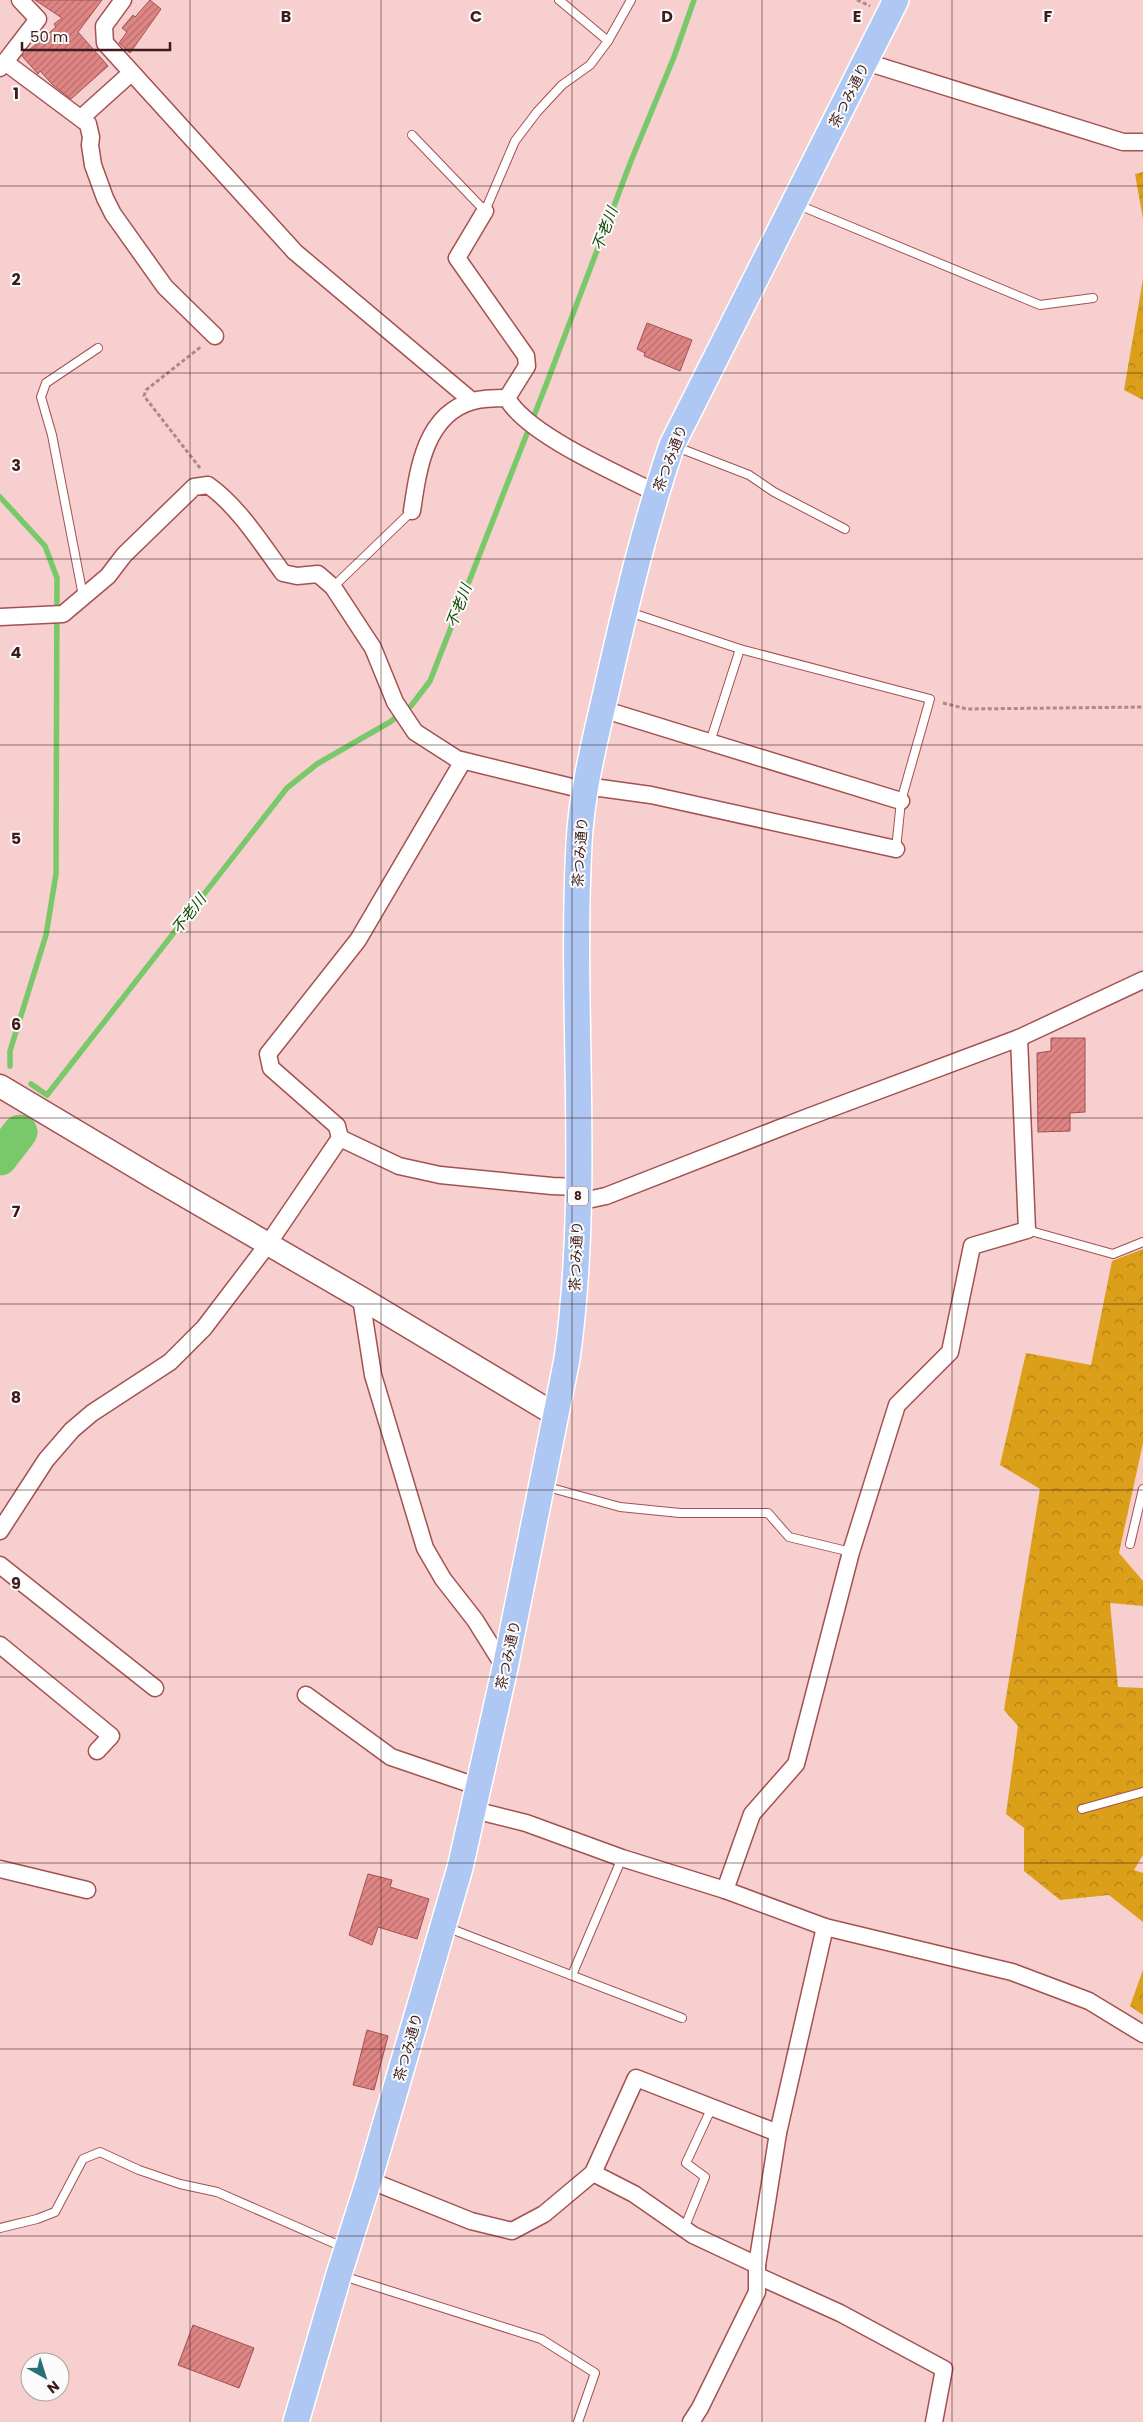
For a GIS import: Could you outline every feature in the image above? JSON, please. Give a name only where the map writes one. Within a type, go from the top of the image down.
[{"type":"main road","name":"茶つみ通り","points":[[296,2422],[338,2274],[370,2180],[443,1926],[477,1798],[543,1485],[567,1359],[574,1312],[578,1194],[577,890],[584,790],[625,611],[656,493],[672,445],[896,0]]},
{"type":"street","points":[[20,0],[38,18],[2,65],[88,124],[92,137],[90,145],[93,164],[104,198],[113,214],[165,287],[215,336]]},
{"type":"street","points":[[123,0],[104,26],[104,43],[295,252],[472,401]]},
{"type":"street","points":[[866,62],[1123,142],[1143,142]]},
{"type":"street","points":[[81,118],[131,73]]},
{"type":"street","points":[[485,212],[457,258],[526,356],[527,366],[507,398]]},
{"type":"street","points":[[412,512],[421,459],[435,429],[451,411],[472,401],[507,398]]},
{"type":"street","points":[[507,398],[526,421],[540,432],[656,493]]},
{"type":"street","points":[[0,617],[56,614],[84,598],[108,576],[124,555],[194,488],[208,485],[219,492],[261,542],[283,573],[297,576],[318,574],[333,588],[373,648],[395,702],[415,732],[463,761],[584,790],[600,788],[651,795],[896,849]]},
{"type":"street","points":[[602,709],[900,801]]},
{"type":"street","points":[[0,1531],[46,1460],[72,1430],[92,1413],[170,1362],[204,1328],[268,1244],[340,1138],[337,1126],[271,1068],[268,1054],[358,940],[463,761]]},
{"type":"street","points":[[340,1138],[399,1166],[440,1175],[552,1186],[578,1194],[606,1196],[808,1117],[1019,1038],[1142,982]]},
{"type":"street","points":[[725,1890],[752,1814],[796,1764],[851,1552],[897,1405],[950,1352],[972,1246],[1027,1230],[1019,1038]]},
{"type":"street","points":[[0,1086],[556,1415]]},
{"type":"street","points":[[361,1298],[373,1375],[425,1548],[444,1579],[475,1620],[505,1668]]},
{"type":"street","points":[[0,1564],[155,1688]]},
{"type":"street","points":[[0,1644],[111,1736],[96,1751]]},
{"type":"street","points":[[306,1695],[391,1757],[526,1823],[622,1858],[725,1890],[825,1926],[1012,1972],[1089,2001],[1143,2034]]},
{"type":"street","points":[[0,1869],[88,1890]]},
{"type":"street","points":[[691,2422],[700,2408],[757,2292],[757,2271],[778,2133],[825,1926]]},
{"type":"street","points":[[370,2180],[472,2221],[512,2231],[544,2214],[593,2174],[636,2078],[778,2133]]},
{"type":"street","points":[[593,2174],[634,2194],[684,2229],[757,2271],[944,2369],[934,2422]]},
{"type":"lane","points":[[559,0],[608,40]]},
{"type":"lane","points":[[412,135],[485,212],[515,141],[556,92],[590,65],[608,40],[631,0]]},
{"type":"lane","points":[[794,204],[1040,305],[1093,298]]},
{"type":"lane","points":[[84,598],[52,435],[41,397],[46,383],[98,348]]},
{"type":"lane","points":[[672,445],[749,475],[774,492],[845,529]]},
{"type":"lane","points":[[333,588],[412,512]]},
{"type":"lane","points":[[625,611],[740,649],[930,699],[900,801],[896,849]]},
{"type":"lane","points":[[710,742],[740,649]]},
{"type":"lane","points":[[1027,1230],[1113,1254],[1143,1242]]},
{"type":"lane","points":[[543,1485],[620,1507],[680,1513],[768,1513],[789,1537],[851,1552]]},
{"type":"lane","points":[[1130,1544],[1143,1490]]},
{"type":"lane","points":[[1082,1809],[1143,1792]]},
{"type":"lane","points":[[572,1975],[622,1858]]},
{"type":"lane","points":[[443,1926],[682,2018]]},
{"type":"lane","points":[[684,2229],[705,2177],[686,2163],[712,2107]]},
{"type":"lane","points":[[0,2228],[37,2219],[55,2212],[83,2159],[100,2152],[139,2170],[180,2184],[217,2192],[347,2249]]},
{"type":"lane","points":[[338,2274],[541,2339],[595,2372],[578,2422]]},
{"type":"path","points":[[202,486],[202,472],[144,396],[146,390],[215,336]]},
{"type":"path","points":[[930,699],[967,709],[1143,707]]},
{"type":"green space","points":[[1143,172],[1143,219],[1135,174]]},
{"type":"green space","points":[[1143,279],[1143,400],[1124,390]]},
{"type":"green space","points":[[1143,1249],[1143,1443],[1119,1553],[1143,1581],[1143,1606],[1110,1603],[1118,1687],[1143,1688],[1143,1855],[1134,1870],[1143,1873],[1143,1922],[1109,1895],[1060,1900],[1024,1871],[1024,1828],[1006,1814],[1018,1726],[1004,1710],[1040,1489],[1000,1465],[1026,1353],[1091,1365],[1112,1261]]},
{"type":"green space","points":[[1143,1970],[1143,2015],[1130,2006]]},
{"type":"building","points":[[35,0],[102,0],[78,32],[108,66],[71,99],[53,85],[40,71],[38,74],[22,56],[56,27],[54,24],[62,18]]},
{"type":"building","points":[[150,0],[161,9],[130,53],[119,43],[127,32],[122,28]]},
{"type":"building","points":[[647,323],[692,340],[680,371],[644,356],[645,353],[637,349]]},
{"type":"building","points":[[1051,1038],[1085,1038],[1085,1112],[1070,1113],[1070,1131],[1038,1132],[1037,1053],[1051,1051]]},
{"type":"building","points":[[368,1874],[392,1880],[390,1887],[429,1899],[417,1939],[378,1927],[372,1945],[349,1935]]},
{"type":"building","points":[[367,2030],[388,2036],[374,2090],[353,2085]]},
{"type":"building","points":[[193,2325],[254,2348],[239,2388],[178,2365]]},
{"type":"waterway","name":"不老川","points":[[31,1084],[47,1095],[287,788],[317,764],[390,722],[411,706],[430,681],[631,161],[674,57],[694,0]]},
{"type":"waterway","points":[[0,497],[45,546],[57,578],[56,874],[46,935],[10,1051],[10,1066]]},
{"type":"waterway","name":"不老川","points":[[0,1158],[20,1132]]}]
